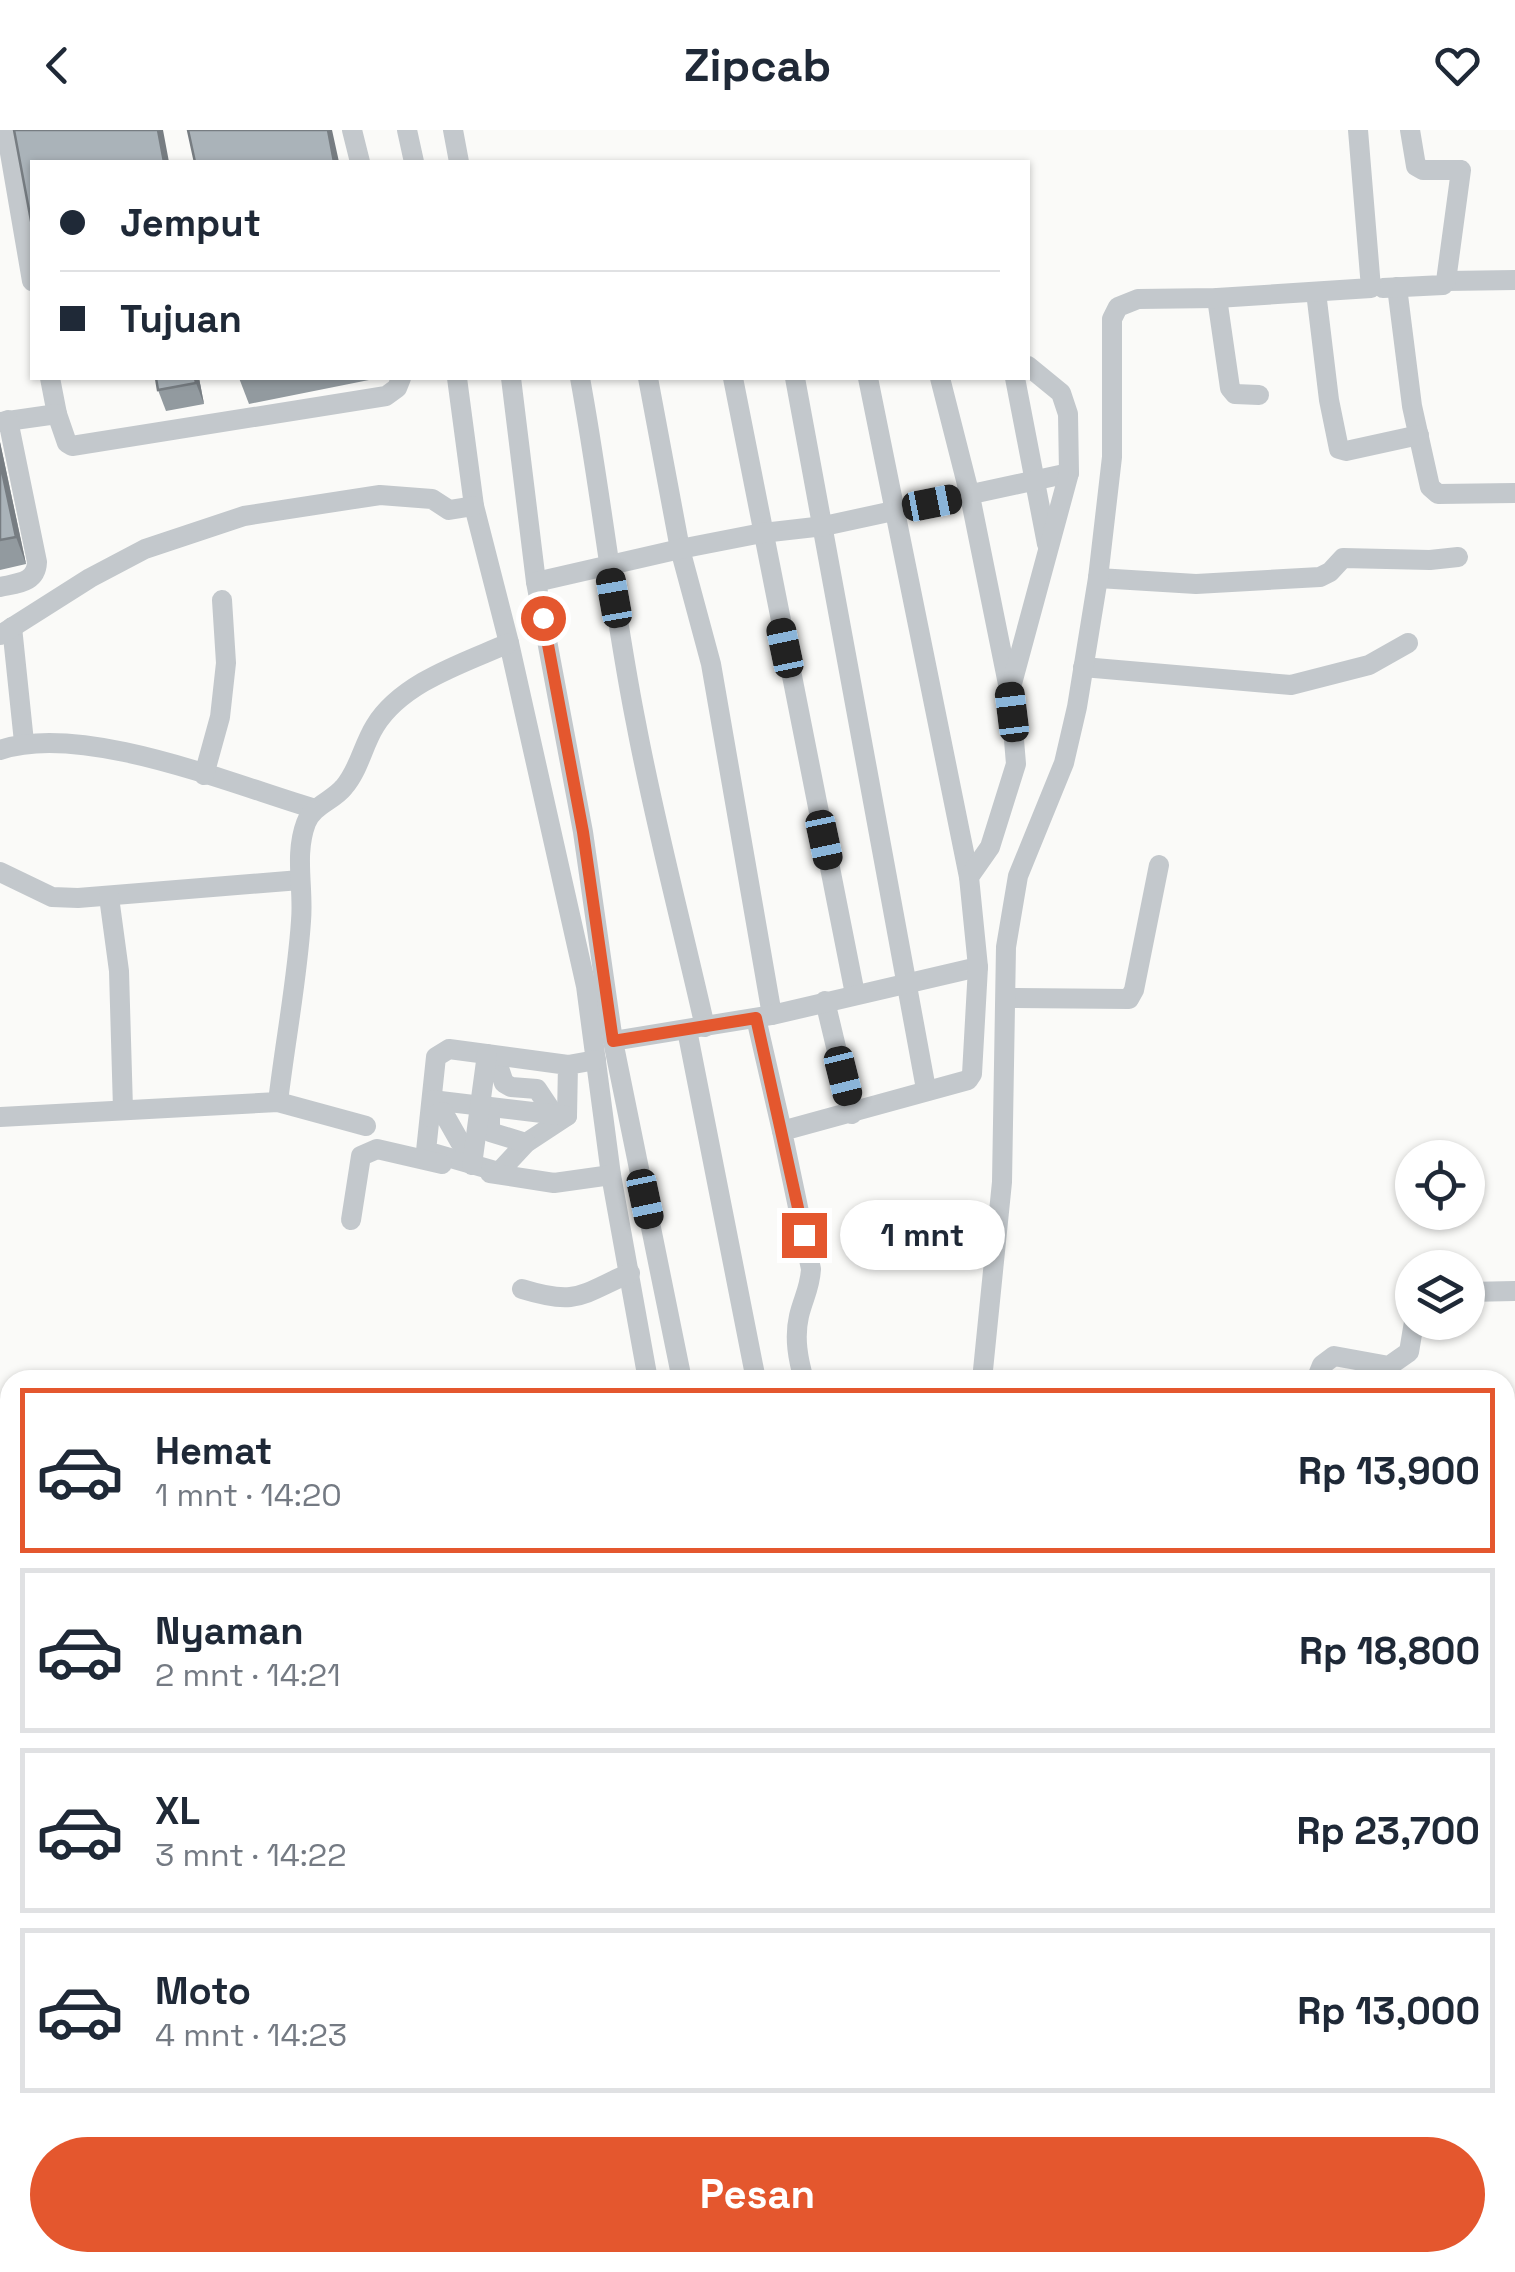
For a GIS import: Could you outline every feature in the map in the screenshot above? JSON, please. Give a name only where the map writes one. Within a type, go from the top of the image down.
[{"type":"street","points":[[6,130],[30,269]]},
{"type":"street","points":[[352,130],[360,160]]},
{"type":"street","points":[[407,130],[414,160]]},
{"type":"street","points":[[452,130],[458,160]]},
{"type":"street","points":[[1358,130],[1371,288]]},
{"type":"street","points":[[983,1370],[1002,1182],[1006,946],[1018,876],[1064,763],[1084,667],[1112,457],[1112,318],[1128,300],[1443,285],[1461,170],[1423,170],[1416,166],[1410,130]]},
{"type":"street","points":[[1446,281],[1515,280]]},
{"type":"street","points":[[1396,288],[1430,486],[1438,494],[1515,492]]},
{"type":"street","points":[[1316,292],[1339,448],[1346,451],[1419,436]]},
{"type":"street","points":[[1217,298],[1230,388],[1235,394],[1259,395]]},
{"type":"street","points":[[1010,692],[1069,473],[1068,414],[1061,393],[1030,368]]},
{"type":"street","points":[[50,380],[57,414],[67,443],[72,446],[386,396],[401,380]]},
{"type":"street","points":[[457,380],[474,506],[586,986],[611,1175],[646,1370]]},
{"type":"street","points":[[511,380],[536,582],[583,832],[613,1041],[680,1370]]},
{"type":"street","points":[[580,380],[602,498],[608,566],[696,1028],[754,1370]]},
{"type":"street","points":[[648,380],[680,550],[710,664],[782,1131],[810,1270],[810,1288],[796,1334],[802,1370]]},
{"type":"street","points":[[733,380],[855,994]]},
{"type":"street","points":[[795,380],[926,1089]]},
{"type":"street","points":[[782,1131],[971,1078],[978,966],[969,877],[868,380]]},
{"type":"street","points":[[941,380],[970,496],[1010,692],[1016,764],[990,848],[969,877]]},
{"type":"street","points":[[1016,380],[1048,551]]},
{"type":"street","points":[[0,587],[29,580],[36,572],[37,562],[4,421],[57,414]]},
{"type":"street","points":[[536,582],[1069,473]]},
{"type":"street","points":[[24,742],[6,631],[145,548],[244,516],[380,495],[432,499],[449,510],[474,506]]},
{"type":"street","points":[[1098,578],[1196,584],[1320,577],[1343,558],[1458,557]]},
{"type":"street","points":[[204,775],[220,717],[226,663],[222,600]]},
{"type":"street","points":[[1084,667],[1291,685],[1369,665],[1408,642]]},
{"type":"street","points":[[278,1102],[302,919],[302,838],[314,809],[346,785],[387,710],[413,690],[509,643]]},
{"type":"street","points":[[0,750],[24,742],[93,745],[314,809]]},
{"type":"street","points":[[1007,998],[1129,999],[1160,865]]},
{"type":"street","points":[[0,872],[52,896],[109,896],[300,880]]},
{"type":"street","points":[[109,896],[119,970],[123,1110]]},
{"type":"street","points":[[613,1041],[764,1016],[978,966]]},
{"type":"street","points":[[824,1001],[852,1114]]},
{"type":"street","points":[[526,1143],[480,1153],[426,1151],[436,1058],[441,1052],[449,1049],[568,1065],[596,1060]]},
{"type":"street","points":[[480,1153],[491,1055]]},
{"type":"street","points":[[491,1055],[504,1084],[537,1089],[560,1114]]},
{"type":"street","points":[[431,1109],[443,1112],[460,1142],[480,1153],[499,1172],[560,1114],[568,1065]]},
{"type":"street","points":[[0,1117],[278,1102],[366,1126]]},
{"type":"street","points":[[431,1109],[485,1105],[560,1114]]},
{"type":"street","points":[[352,1220],[360,1156],[376,1149],[544,1182],[574,1182],[611,1175]]},
{"type":"street","points":[[522,1289],[556,1300],[570,1300],[630,1273]]},
{"type":"street","points":[[1485,1292],[1515,1291]]},
{"type":"street","points":[[1320,1370],[1334,1356],[1388,1366],[1409,1352],[1411,1340]]},
{"type":"building","points":[[14,130],[158,130],[164,160],[30,160],[30,215]]},
{"type":"building","points":[[188,130],[328,130],[334,160],[195,160]]},
{"type":"building","points":[[156,380],[195,380],[196,383],[158,390]]},
{"type":"building","points":[[0,462],[16,537],[0,540]]},
{"type":"route","points":[[543,618],[583,832],[613,1041],[756,1018],[804,1235]]}]
